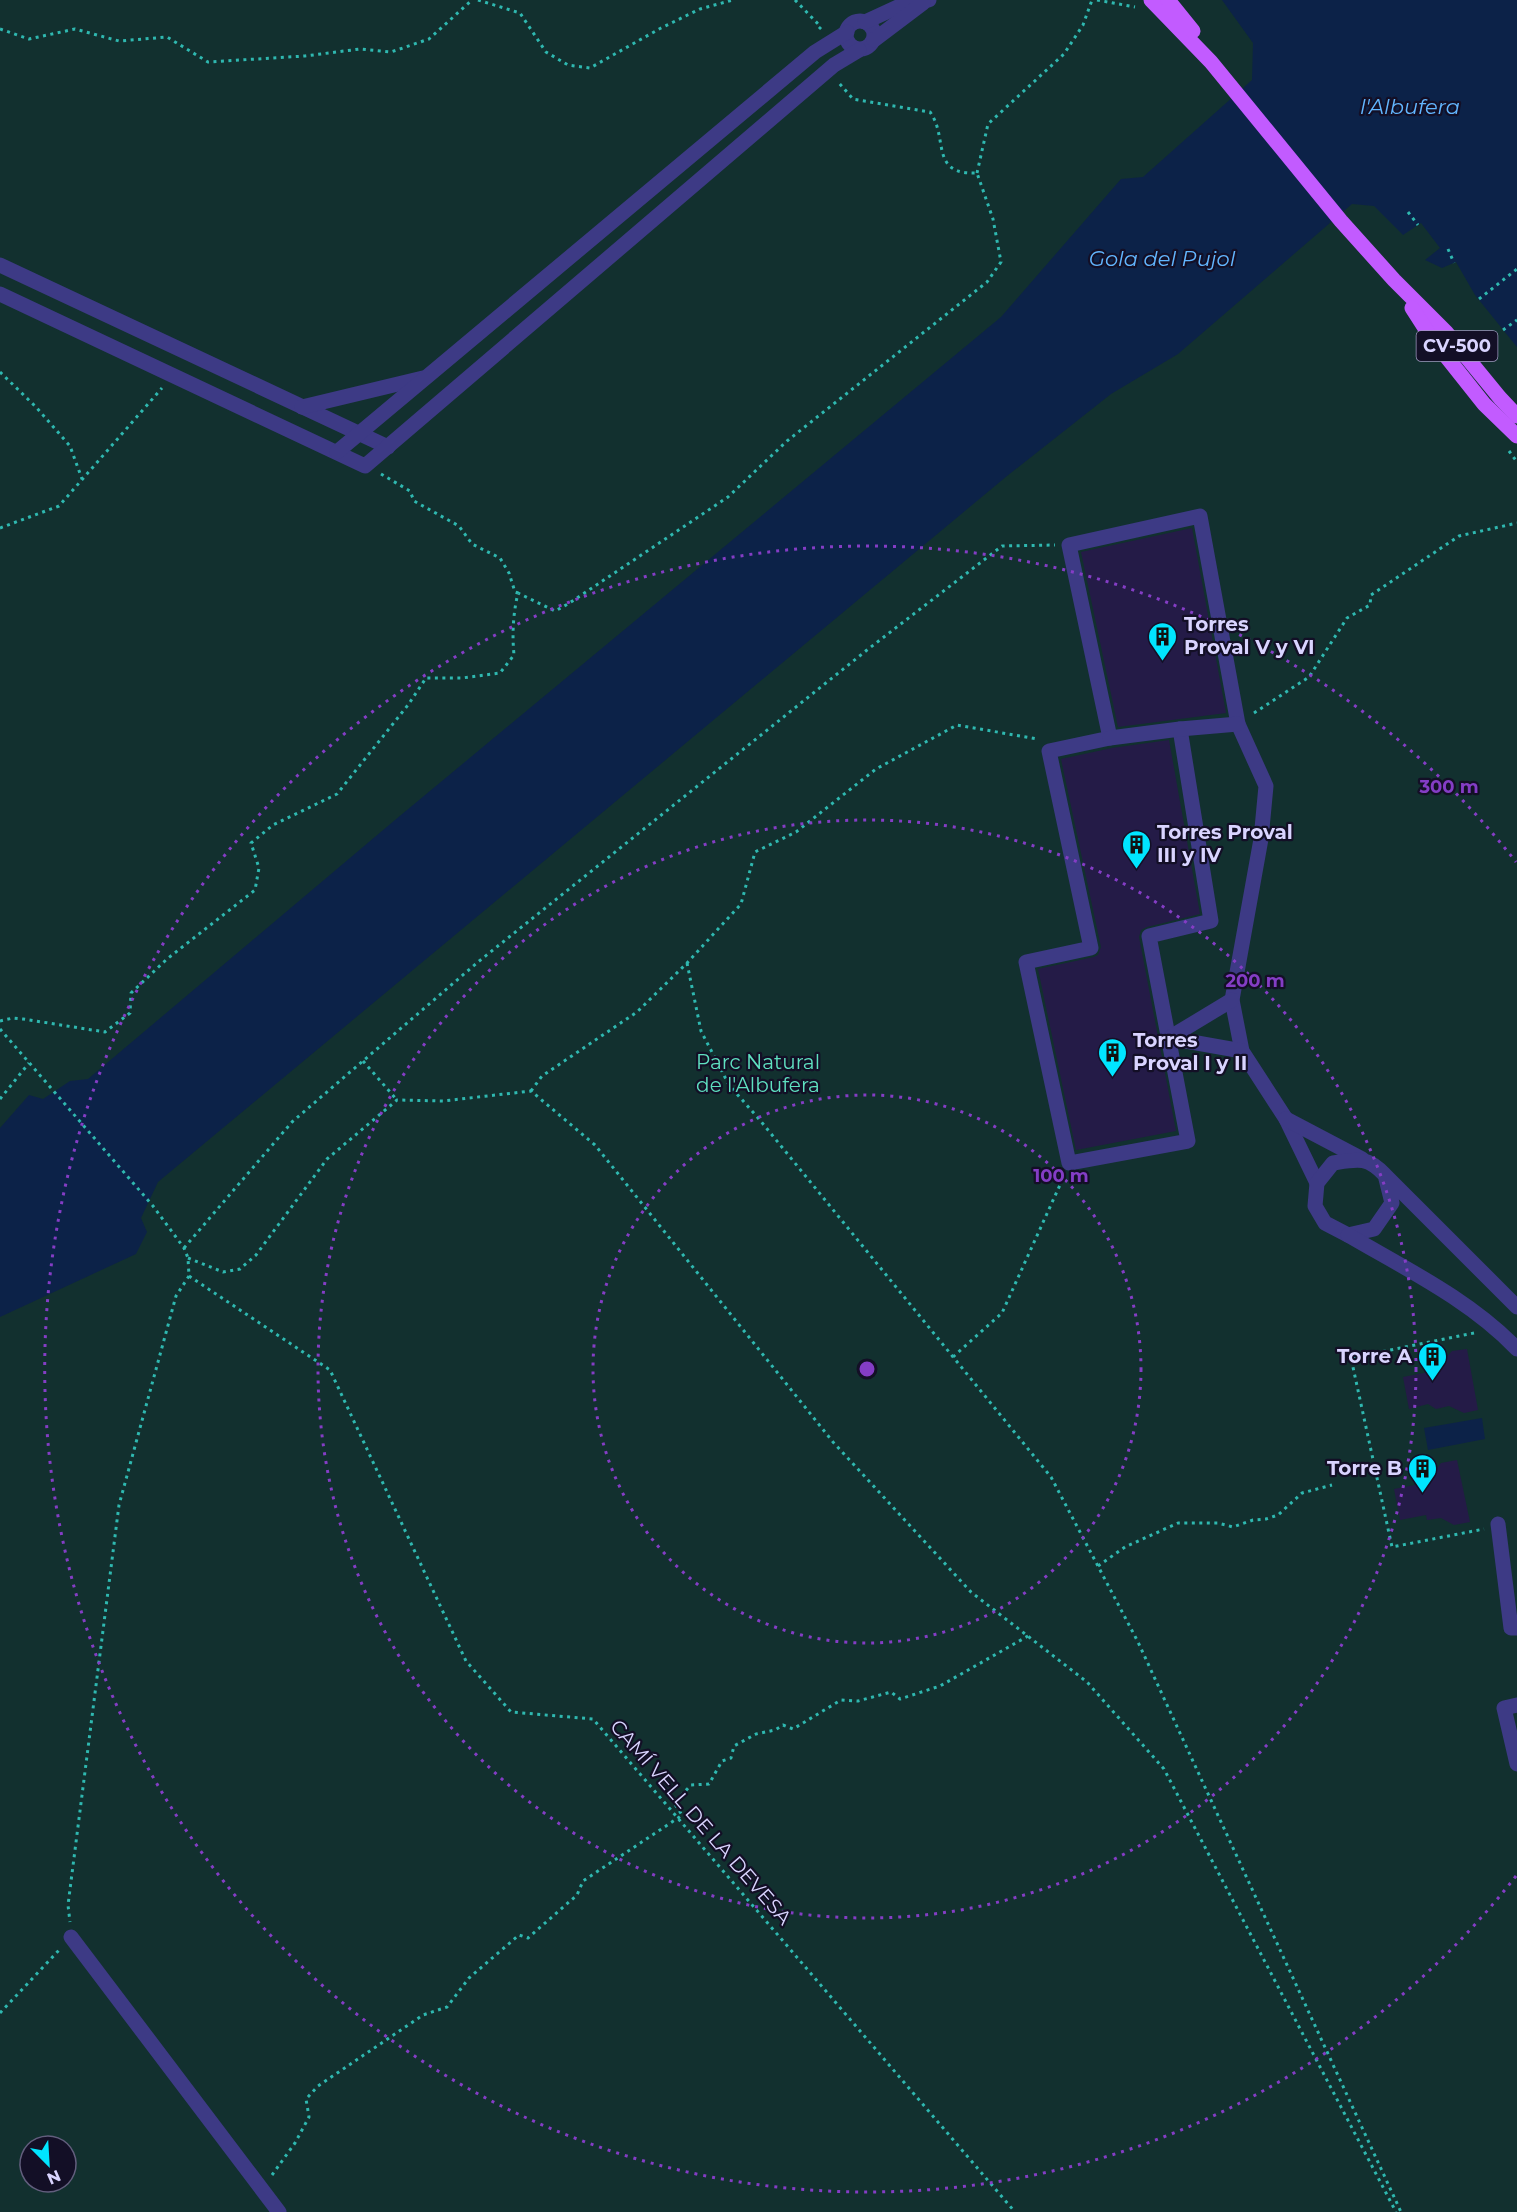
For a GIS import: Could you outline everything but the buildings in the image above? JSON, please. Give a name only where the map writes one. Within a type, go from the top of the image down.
[{"type":"main road","name":"CV-500","points":[[1154,1],[1211,62],[1341,221],[1394,280],[1446,332],[1517,416]]},
{"type":"main road","name":"CV-500","points":[[1394,280],[1431,336],[1484,404],[1517,436]]},
{"type":"street","points":[[859,50],[851,46],[847,33],[848,28],[856,22],[865,22],[902,5],[927,1]]},
{"type":"street","points":[[0,294],[365,466],[828,70],[859,50],[868,47],[874,40],[927,1]]},
{"type":"street","points":[[865,22],[872,27],[874,40]]},
{"type":"street","points":[[337,452],[810,46],[847,33]]},
{"type":"street","points":[[0,265],[388,447]]},
{"type":"street","points":[[302,407],[426,377]]},
{"type":"street","points":[[1110,738],[1069,545],[1200,516],[1238,724],[1266,786],[1261,839],[1232,1000],[1242,1051],[1286,1119],[1317,1183],[1315,1206],[1325,1223],[1434,1286],[1497,1328],[1517,1349]]},
{"type":"street","points":[[1180,729],[1211,921],[1149,936],[1188,1141],[1070,1163],[1026,962],[1090,948],[1049,751],[1110,738],[1180,729],[1238,724]]},
{"type":"street","points":[[1169,1038],[1232,1000]]},
{"type":"street","points":[[1169,1038],[1242,1051]]},
{"type":"street","points":[[1286,1119],[1375,1165],[1517,1307]]},
{"type":"street","points":[[1317,1183],[1334,1163],[1362,1159]]},
{"type":"street","points":[[1348,1235],[1374,1229],[1392,1203],[1386,1175]]},
{"type":"street","points":[[1491,1526],[1511,1628],[1517,1628]]},
{"type":"street","points":[[1517,1705],[1504,1708],[1517,1764]]},
{"type":"street","points":[[71,1937],[279,2212]]},
{"type":"path","points":[[0,28],[29,39],[75,29],[119,41],[166,37],[208,62],[305,56],[360,49],[391,52],[429,39],[472,0]]},
{"type":"path","points":[[478,0],[520,13],[546,52],[567,65],[590,68],[700,9],[733,0]]},
{"type":"path","points":[[795,0],[821,27],[810,46]]},
{"type":"path","points":[[365,466],[410,491],[414,501],[459,525],[472,544],[500,558],[509,573],[515,592],[555,611],[568,604],[728,497],[787,441],[987,282],[1001,261],[993,219],[978,173],[988,124],[1064,54],[1083,25],[1092,0]]},
{"type":"path","points":[[828,70],[853,99],[930,112],[937,122],[942,157],[951,168],[961,173],[978,173]]},
{"type":"path","points":[[1408,212],[1418,225]]},
{"type":"path","points":[[1448,249],[1454,263]]},
{"type":"path","points":[[1479,299],[1517,269]]},
{"type":"path","points":[[1503,330],[1517,320]]},
{"type":"path","points":[[0,372],[36,407],[70,446],[82,479]]},
{"type":"path","points":[[0,528],[59,506],[173,375]]},
{"type":"path","points":[[1238,724],[1309,677],[1347,618],[1370,605],[1371,595],[1459,536],[1517,523]]},
{"type":"path","points":[[184,1248],[292,1122],[487,954],[867,650],[1002,546],[1069,545]]},
{"type":"path","points":[[0,1021],[13,1018],[23,1019],[105,1032],[130,1013],[131,993],[167,960],[255,890],[259,868],[251,843],[273,825],[337,794],[408,705],[426,678],[462,678],[500,673],[514,654],[514,608],[518,593]]},
{"type":"path","points":[[188,1258],[223,1272],[240,1269],[256,1255],[327,1159],[397,1100],[444,1101],[531,1091],[542,1076],[637,1012],[687,963],[741,904],[755,852],[796,832],[876,769],[957,725],[1037,739],[1049,751]]},
{"type":"path","points":[[687,963],[701,1031],[729,1085],[1051,1477],[1143,1653],[1401,2212]]},
{"type":"path","points":[[0,1029],[153,1206],[184,1248],[188,1258],[189,1276],[176,1296],[119,1505],[69,1905],[71,1937],[0,2013]]},
{"type":"path","points":[[363,1061],[397,1100]]},
{"type":"path","points":[[0,1099],[30,1063]]},
{"type":"path","points":[[531,1091],[595,1146],[850,1460],[971,1592],[1087,1682],[1164,1769],[1396,2212]]},
{"type":"path","points":[[953,1357],[1002,1312],[1070,1163]]},
{"type":"path","name":"CAMÍ VELL DE LA DEVESA","points":[[189,1276],[330,1371],[466,1661],[511,1712],[593,1719],[1015,2212]]},
{"type":"path","points":[[1476,1332],[1351,1358],[1392,1547],[1491,1526]]},
{"type":"path","points":[[1098,1566],[1125,1546],[1178,1523],[1218,1523],[1233,1527],[1253,1520],[1266,1520],[1278,1515],[1302,1493],[1332,1485]]},
{"type":"path","points":[[262,2189],[295,2143],[309,2117],[306,2099],[318,2086],[423,2016],[447,2007],[469,1978],[519,1935],[528,1938],[577,1895],[583,1881],[682,1815],[674,1803],[692,1785],[709,1784],[722,1761],[731,1758],[734,1746],[756,1734],[775,1730],[783,1725],[794,1729],[841,1700],[858,1701],[891,1692],[900,1698],[940,1686],[1028,1636]]},
{"type":"green space","name":"Parc Natural de l'Albufera","points":[[0,0],[1517,0],[1517,2212],[0,2212]]},
{"type":"water","name":"Gola del Pujol","points":[[1222,0],[1517,0],[1517,347],[1475,295],[1456,262],[1442,268],[1425,260],[1440,248],[1421,223],[1403,235],[1374,206],[1352,204],[1178,354],[1111,394],[1007,476],[158,1182],[141,1218],[147,1232],[136,1254],[0,1317],[0,1128],[29,1095],[43,1099],[70,1081],[88,1079],[395,820],[1001,317],[1121,179],[1143,177],[1252,80],[1253,43]]},
{"type":"water","points":[[1482,1418],[1485,1439],[1428,1450],[1424,1428]]},
{"type":"place","name":"Torres Proval V y VI","points":[[1163,662]]},
{"type":"place","name":"Torres Proval III y IV","points":[[1136,870]]},
{"type":"place","name":"Torres Proval I y II","points":[[1112,1078]]},
{"type":"place","name":"Torre A","points":[[1433,1382]]},
{"type":"place","name":"Torre B","points":[[1423,1494]]},
{"type":"water label","name":"l'Albufera","points":[[1410,106]]}]
